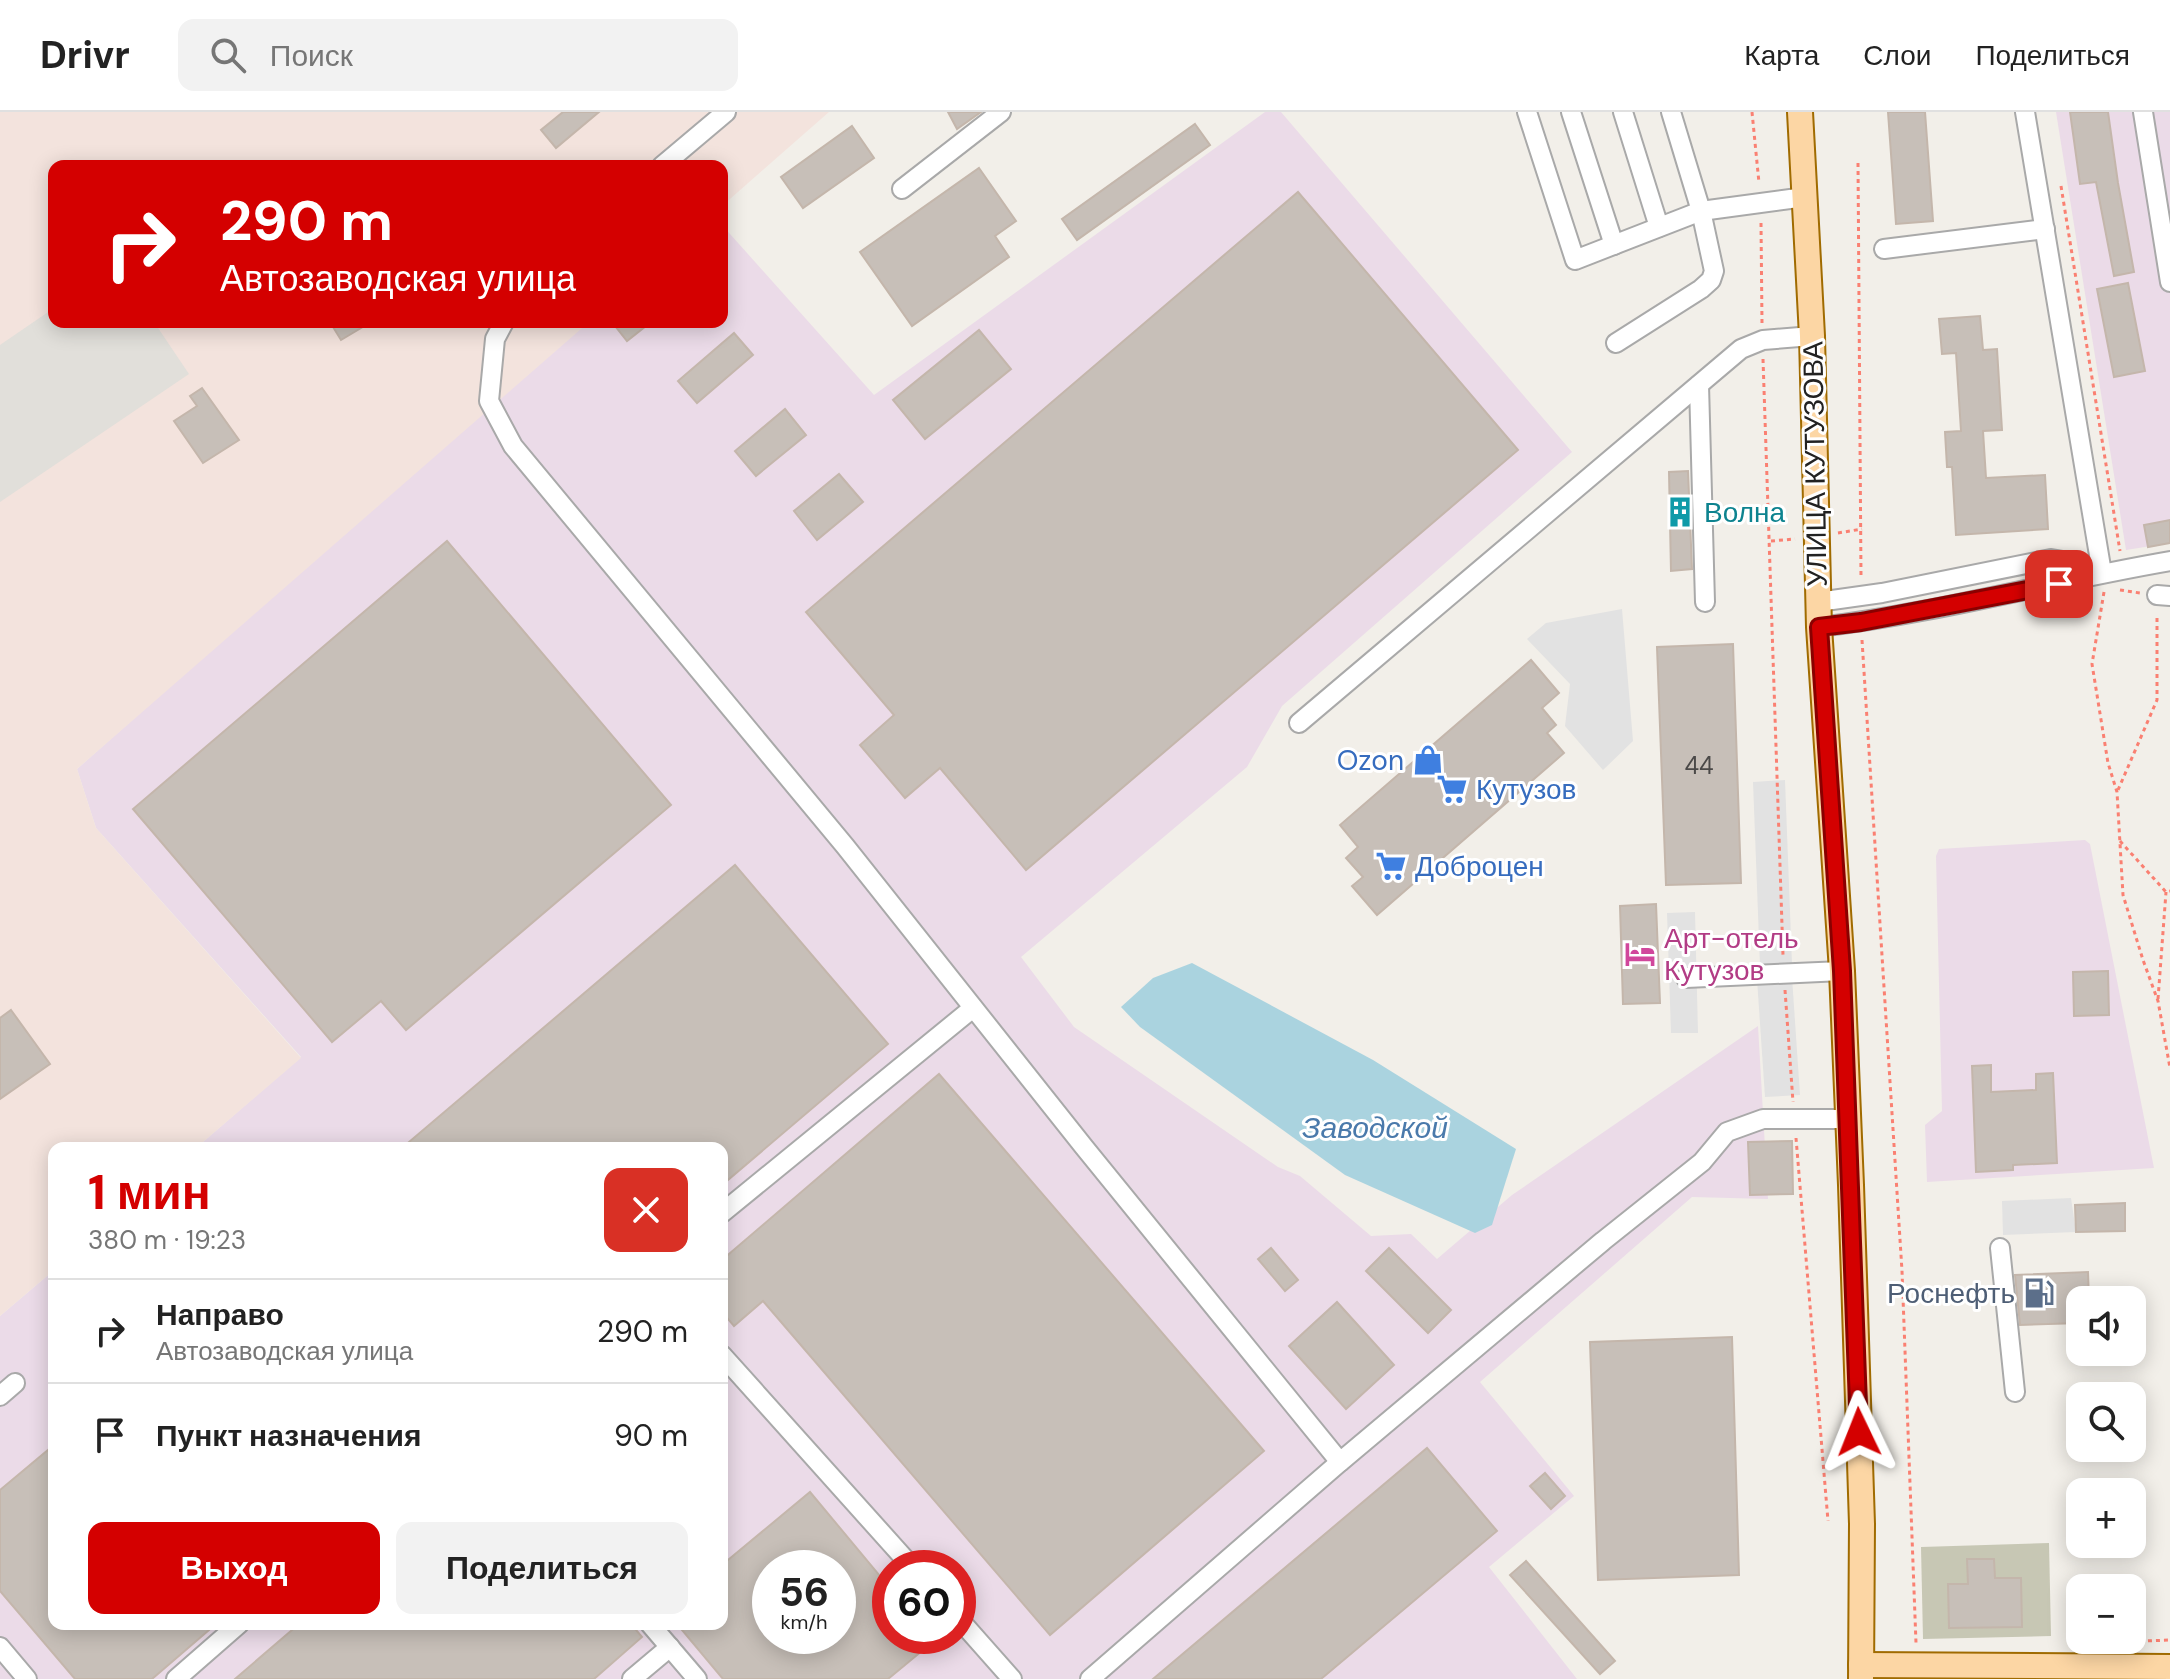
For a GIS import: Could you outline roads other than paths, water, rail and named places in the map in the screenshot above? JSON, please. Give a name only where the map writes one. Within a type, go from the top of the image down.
[{"type":"main road","name":"УЛИЦА КУТУЗОВА","points":[[1800,112],[1812,336],[1819,627],[1842,971],[1848,1119],[1862,1524],[1861,1672]]},
{"type":"main road","points":[[1861,1672],[1917,1666],[2170,1667]]},
{"type":"street","points":[[669,160],[726,112]]},
{"type":"street","points":[[902,189],[1001,112]]},
{"type":"street","points":[[1527,112],[1575,260],[1701,211],[1805,197]]},
{"type":"street","points":[[1571,112],[1614,245]]},
{"type":"street","points":[[1623,112],[1659,227]]},
{"type":"street","points":[[1616,343],[1701,289],[1711,280],[1714,271],[1701,211],[1671,112]]},
{"type":"street","points":[[2025,112],[2103,581]]},
{"type":"street","points":[[2143,112],[2170,282]]},
{"type":"street","points":[[1884,249],[2045,229]]},
{"type":"street","points":[[501,328],[495,339],[489,401],[513,446],[845,846],[1340,1462]]},
{"type":"street","points":[[1299,723],[1741,349],[1763,340],[1812,336]]},
{"type":"street","points":[[1699,385],[1705,602]]},
{"type":"street","points":[[1818,602],[1861,597],[2051,559],[2075,563],[2103,581]]},
{"type":"street","points":[[1819,627],[2037,589],[2103,581],[2170,561]]},
{"type":"street","points":[[1686,978],[1842,971]]},
{"type":"street","points":[[728,1208],[973,1008]]},
{"type":"street","points":[[1090,1679],[1340,1462],[1702,1162],[1727,1132],[1763,1119],[1848,1119]]},
{"type":"street","points":[[2000,1248],[2015,1392]]},
{"type":"street","points":[[728,1362],[897,1550]]},
{"type":"street","points":[[0,1396],[15,1383]]},
{"type":"street","points":[[184,1676],[233,1630]]},
{"type":"street","points":[[655,1630],[697,1679]]},
{"type":"street","points":[[976,1638],[1012,1679]]},
{"type":"street","points":[[0,1647],[27,1679]]},
{"type":"street","points":[[632,1679],[670,1647]]},
{"type":"water","name":"Заводской","points":[[1192,963],[1373,1060],[1516,1149],[1492,1225],[1475,1233],[1345,1175],[1140,1027],[1121,1007],[1153,978]]},
{"type":"place","name":"Волна","points":[[1680,512]]},
{"type":"place","name":"Ozon","points":[[1428,760]]},
{"type":"place","name":"Кутузов","points":[[1452,789]]},
{"type":"place","name":"Доброцен","points":[[1391,866]]},
{"type":"place","name":"Арт-отель Кутузов","points":[[1640,954]]},
{"type":"place","name":"Роснефть","points":[[2039,1293]]}]
